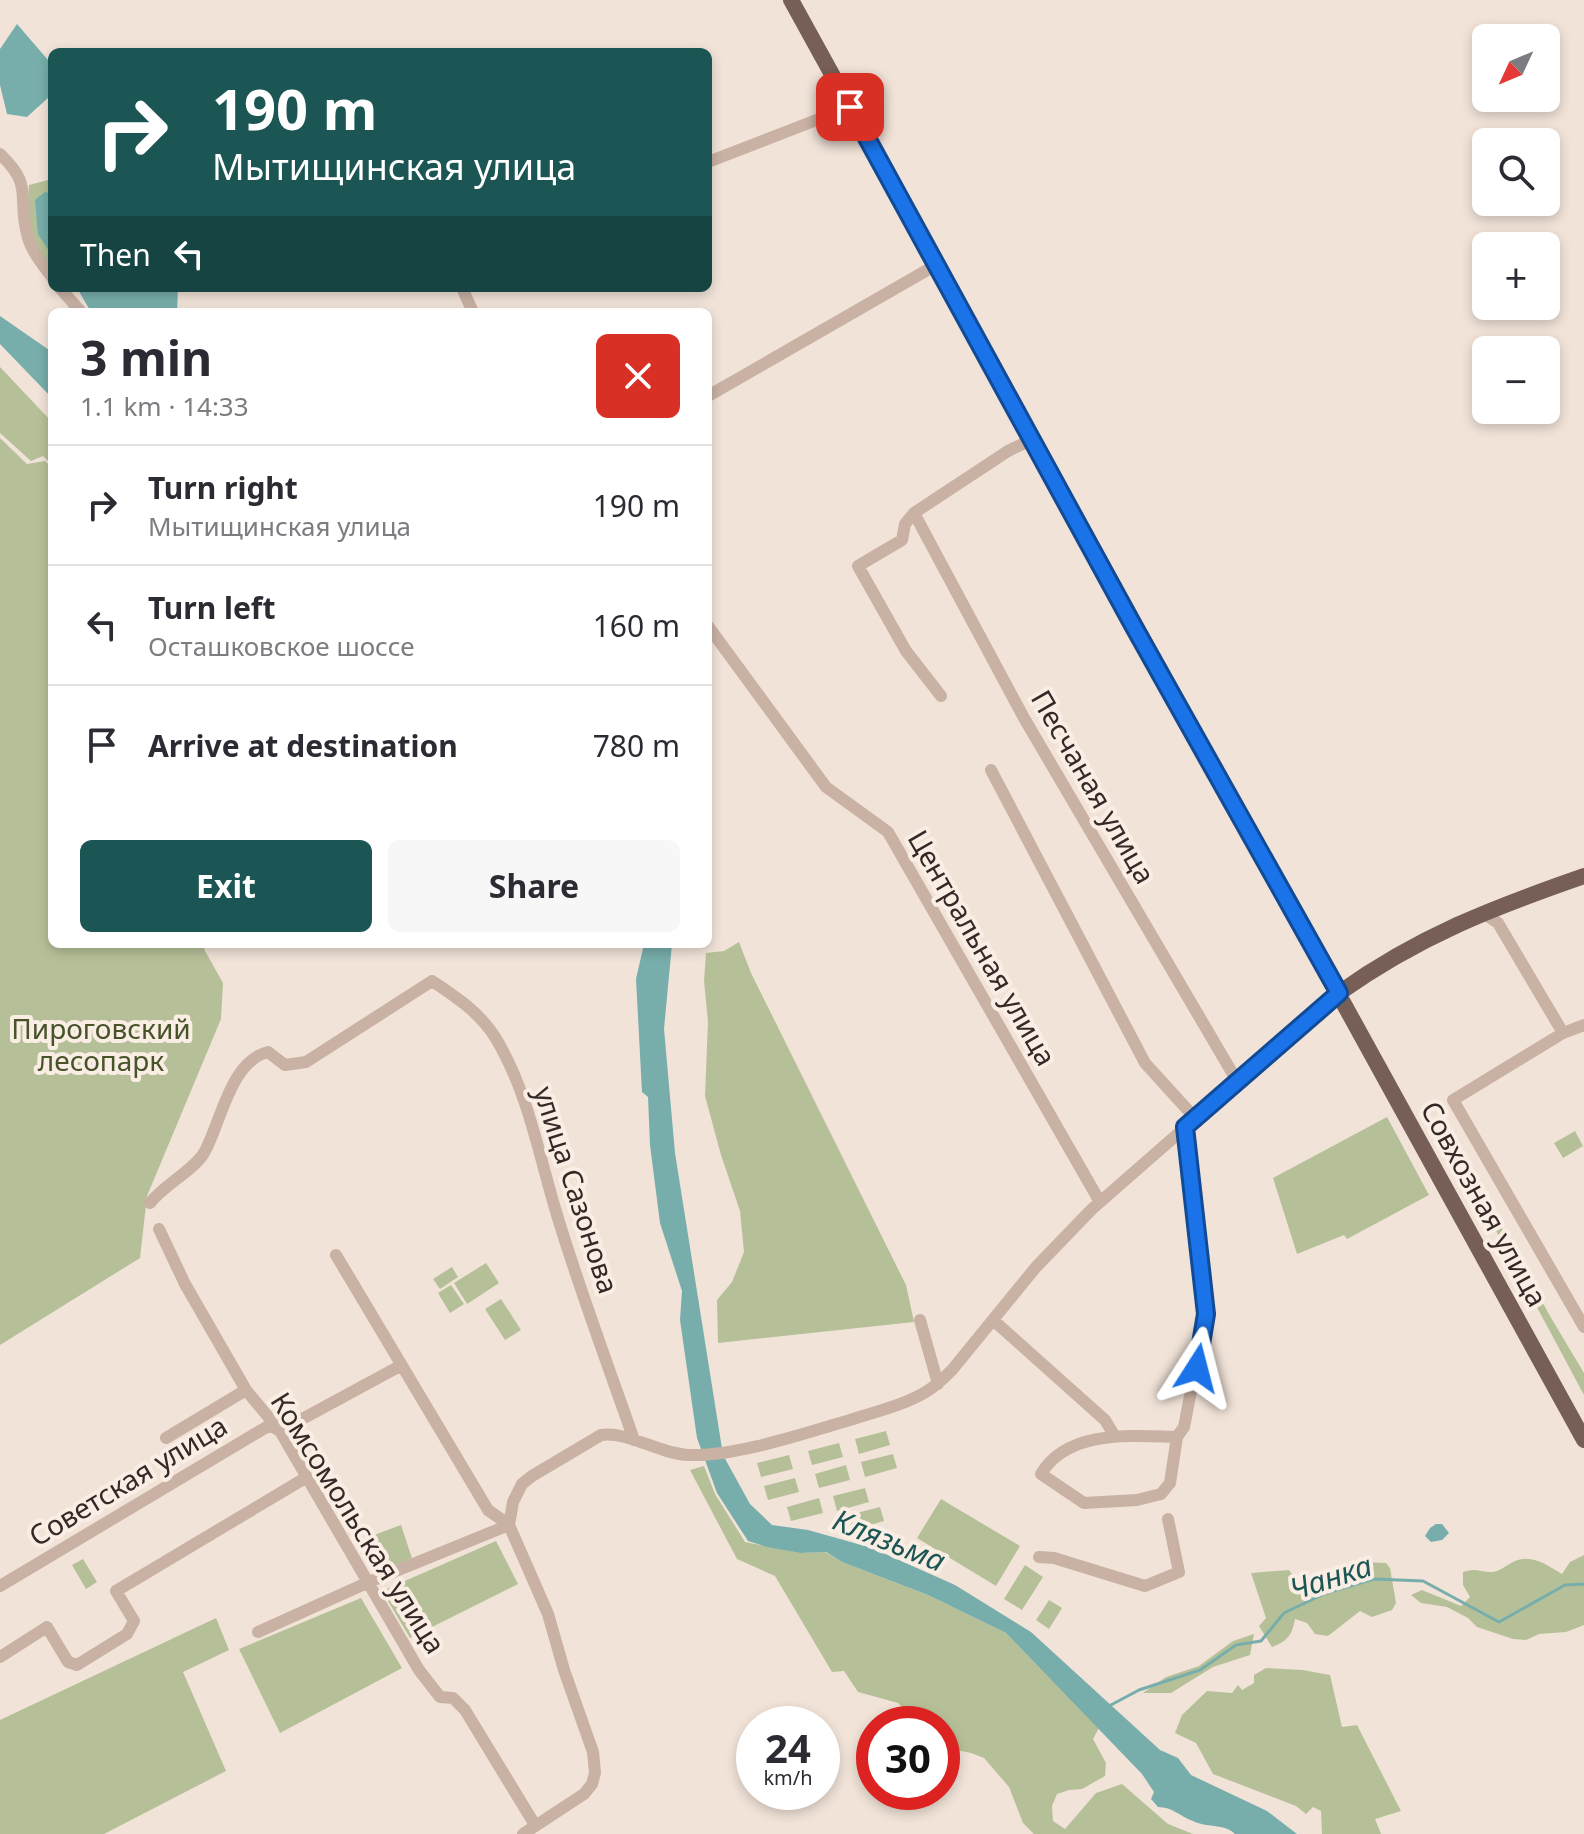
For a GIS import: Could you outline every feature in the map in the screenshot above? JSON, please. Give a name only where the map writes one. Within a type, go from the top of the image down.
[{"type":"main road","name":"Совхозная улица","points":[[791,0],[1584,1440]]},
{"type":"main road","points":[[1339,993],[1409,947],[1483,913],[1584,876]]},
{"type":"street","points":[[712,160],[850,107]]},
{"type":"street","points":[[0,154],[23,185],[27,236],[36,257],[48,272]]},
{"type":"street","points":[[712,394],[936,265]]},
{"type":"street","points":[[64,292],[78,308]]},
{"type":"street","points":[[941,696],[906,651],[858,566],[902,540],[905,524],[914,513],[1008,451],[1031,440]]},
{"type":"street","name":"Песчаная улица","points":[[914,513],[1024,718],[1237,1081]]},
{"type":"street","name":"Центральная улица","points":[[712,631],[826,787],[888,832],[1100,1202]]},
{"type":"street","points":[[991,770],[1145,1063],[1190,1122],[1206,1314],[1184,1427],[1177,1437],[1170,1483],[1161,1494],[1137,1500],[1084,1503],[1041,1474],[1046,1465],[1070,1447],[1114,1435],[1177,1437]]},
{"type":"street","points":[[1501,906],[1498,923],[1563,1033]]},
{"type":"street","points":[[1483,913],[1498,923]]},
{"type":"street","name":"улица Сазонова","points":[[150,1203],[162,1188],[203,1154],[243,1067],[257,1055],[268,1052],[285,1065],[306,1062],[432,981],[471,1008],[495,1037],[514,1077],[535,1136],[560,1226],[634,1440]]},
{"type":"street","points":[[509,1525],[513,1502],[522,1484],[601,1435],[612,1433],[668,1453],[691,1455],[731,1450],[779,1440],[899,1405],[938,1384],[1036,1267],[1100,1202],[1339,993]]},
{"type":"street","points":[[1584,1025],[1563,1033],[1453,1100],[1584,1327]]},
{"type":"street","name":"Комсомольская улица","points":[[159,1229],[185,1284],[246,1390],[280,1431],[419,1670],[440,1697],[453,1698],[465,1710],[535,1825]]},
{"type":"street","points":[[336,1255],[488,1510],[509,1525],[548,1614],[593,1752],[595,1773],[592,1784],[584,1794],[523,1834]]},
{"type":"street","points":[[920,1320],[938,1384]]},
{"type":"street","points":[[993,1320],[1105,1420],[1114,1435]]},
{"type":"street","points":[[280,1431],[400,1366]]},
{"type":"street","points":[[166,1438],[246,1390]]},
{"type":"street","name":"Советская улица","points":[[0,1586],[270,1425],[280,1431]]},
{"type":"street","points":[[0,1657],[47,1627],[68,1662],[77,1665],[127,1634],[134,1621],[116,1591],[307,1477]]},
{"type":"street","points":[[1039,1557],[1054,1558],[1145,1586],[1179,1572],[1168,1519]]},
{"type":"street","points":[[258,1632],[369,1582],[509,1525]]},
{"type":"green space","points":[[48,180],[48,265],[30,231],[29,185]]},
{"type":"green space","points":[[0,367],[48,418],[48,461],[43,456],[31,461],[0,433]]},
{"type":"green space","name":"Пироговский лесопарк","points":[[0,438],[27,464],[45,461],[48,464],[48,948],[205,948],[223,983],[221,1019],[147,1196],[140,1258],[0,1345]]},
{"type":"green space","points":[[739,942],[751,973],[906,1285],[914,1322],[718,1343],[717,1300],[732,1282],[744,1252],[740,1211],[705,1096],[708,1022],[704,981],[706,953],[724,951]]},
{"type":"green space","points":[[1387,1117],[1429,1195],[1347,1239],[1344,1235],[1297,1254],[1273,1178]]},
{"type":"green space","points":[[1575,1131],[1583,1146],[1563,1158],[1554,1143]]},
{"type":"green space","points":[[1488,1203],[1584,1373],[1584,1395],[1485,1210],[1484,1205]]},
{"type":"green space","points":[[486,1263],[499,1283],[467,1304],[454,1283]]},
{"type":"green space","points":[[452,1267],[458,1277],[440,1289],[433,1279]]},
{"type":"green space","points":[[451,1285],[464,1304],[450,1313],[438,1293]]},
{"type":"green space","points":[[501,1299],[521,1330],[505,1340],[485,1309]]},
{"type":"green space","points":[[886,1431],[890,1445],[859,1454],[855,1439]]},
{"type":"green space","points":[[839,1443],[843,1457],[812,1465],[808,1451]]},
{"type":"green space","points":[[893,1454],[897,1468],[865,1477],[861,1462]]},
{"type":"green space","points":[[789,1455],[793,1469],[761,1477],[757,1463]]},
{"type":"green space","points":[[846,1465],[850,1480],[819,1488],[815,1474]]},
{"type":"green space","points":[[704,1466],[715,1494],[745,1542],[800,1553],[825,1552],[842,1562],[928,1595],[1006,1633],[1099,1728],[1093,1739],[1106,1763],[1105,1776],[1082,1789],[1057,1794],[1052,1806],[1053,1821],[1065,1829],[1096,1793],[1122,1784],[1168,1824],[1193,1834],[1034,1834],[1023,1823],[1009,1787],[984,1758],[960,1751],[960,1706],[901,1706],[858,1692],[844,1671],[832,1672],[775,1576],[737,1559],[690,1470]]},
{"type":"green space","points":[[795,1478],[799,1492],[768,1500],[764,1486]]},
{"type":"green space","points":[[865,1488],[869,1502],[837,1511],[833,1496]]},
{"type":"green space","points":[[819,1498],[823,1513],[791,1521],[787,1507]]},
{"type":"green space","points":[[941,1499],[1020,1546],[996,1586],[917,1538]]},
{"type":"green space","points":[[880,1507],[884,1521],[853,1530],[849,1515]]},
{"type":"green space","points":[[401,1525],[412,1558],[375,1574],[358,1541]]},
{"type":"green space","points":[[496,1541],[518,1584],[410,1638],[382,1591]]},
{"type":"green space","points":[[1584,1555],[1584,1625],[1566,1632],[1539,1634],[1526,1640],[1513,1639],[1477,1627],[1468,1618],[1447,1607],[1421,1603],[1411,1595],[1422,1590],[1461,1606],[1470,1597],[1463,1585],[1463,1572],[1495,1571],[1526,1559],[1539,1561],[1562,1574],[1570,1562]]},
{"type":"green space","points":[[83,1559],[97,1582],[86,1589],[72,1565]]},
{"type":"green space","points":[[1362,1562],[1386,1563],[1390,1568],[1396,1603],[1392,1610],[1372,1617],[1360,1611],[1328,1636],[1315,1634],[1307,1623],[1295,1619],[1288,1637],[1272,1647],[1259,1626],[1266,1618],[1251,1573],[1289,1570],[1299,1584]]},
{"type":"green space","points":[[1025,1565],[1043,1577],[1022,1610],[1004,1599]]},
{"type":"green space","points":[[361,1598],[402,1668],[280,1733],[239,1649]]},
{"type":"green space","points":[[1049,1600],[1062,1608],[1049,1629],[1036,1620]]},
{"type":"green space","points":[[216,1618],[229,1650],[183,1672],[226,1771],[104,1834],[0,1834],[0,1720]]},
{"type":"green space","points":[[1254,1634],[1250,1655],[1213,1667],[1171,1693],[1143,1693],[1166,1677],[1199,1666],[1233,1641]]},
{"type":"green space","points":[[1266,1668],[1330,1675],[1342,1727],[1357,1725],[1401,1811],[1375,1819],[1381,1834],[1322,1834],[1321,1811],[1313,1807],[1306,1814],[1296,1806],[1213,1774],[1196,1743],[1175,1733],[1182,1715],[1207,1691],[1232,1693],[1238,1685],[1242,1690],[1254,1683],[1254,1675]]},
{"type":"water","points":[[17,24],[48,60],[48,98],[27,117],[7,114],[0,85],[0,49]]},
{"type":"water","points":[[48,193],[48,250],[38,234],[35,200]]},
{"type":"water","points":[[79,292],[178,292],[177,308],[89,308]]},
{"type":"water","points":[[0,316],[48,349],[48,394],[0,344]]},
{"type":"water","points":[[643,948],[672,948],[664,1029],[675,1153],[723,1455],[750,1504],[772,1525],[808,1530],[872,1548],[955,1585],[1031,1632],[1160,1750],[1178,1758],[1191,1775],[1267,1811],[1297,1834],[1235,1834],[1226,1828],[1198,1823],[1172,1810],[1158,1807],[1151,1799],[1154,1792],[1142,1774],[1006,1633],[928,1595],[842,1562],[826,1552],[800,1553],[748,1541],[717,1493],[697,1438],[680,1320],[682,1291],[660,1223],[650,1145],[648,1097],[642,1092],[636,979]]},
{"type":"water","points":[[1436,1524],[1442,1524],[1449,1533],[1442,1540],[1431,1542],[1425,1536]]},
{"type":"waterway","name":"Чанка","points":[[1109,1706],[1139,1690],[1200,1670],[1236,1645],[1261,1641],[1284,1613],[1326,1593],[1374,1579],[1423,1581],[1499,1622],[1565,1585],[1584,1584]]},
{"type":"route","points":[[850,107],[1134,627],[1339,993],[1185,1127],[1206,1314],[1197,1368]]},
{"type":"water label","name":"Клязьма","points":[[889,1541]]}]
